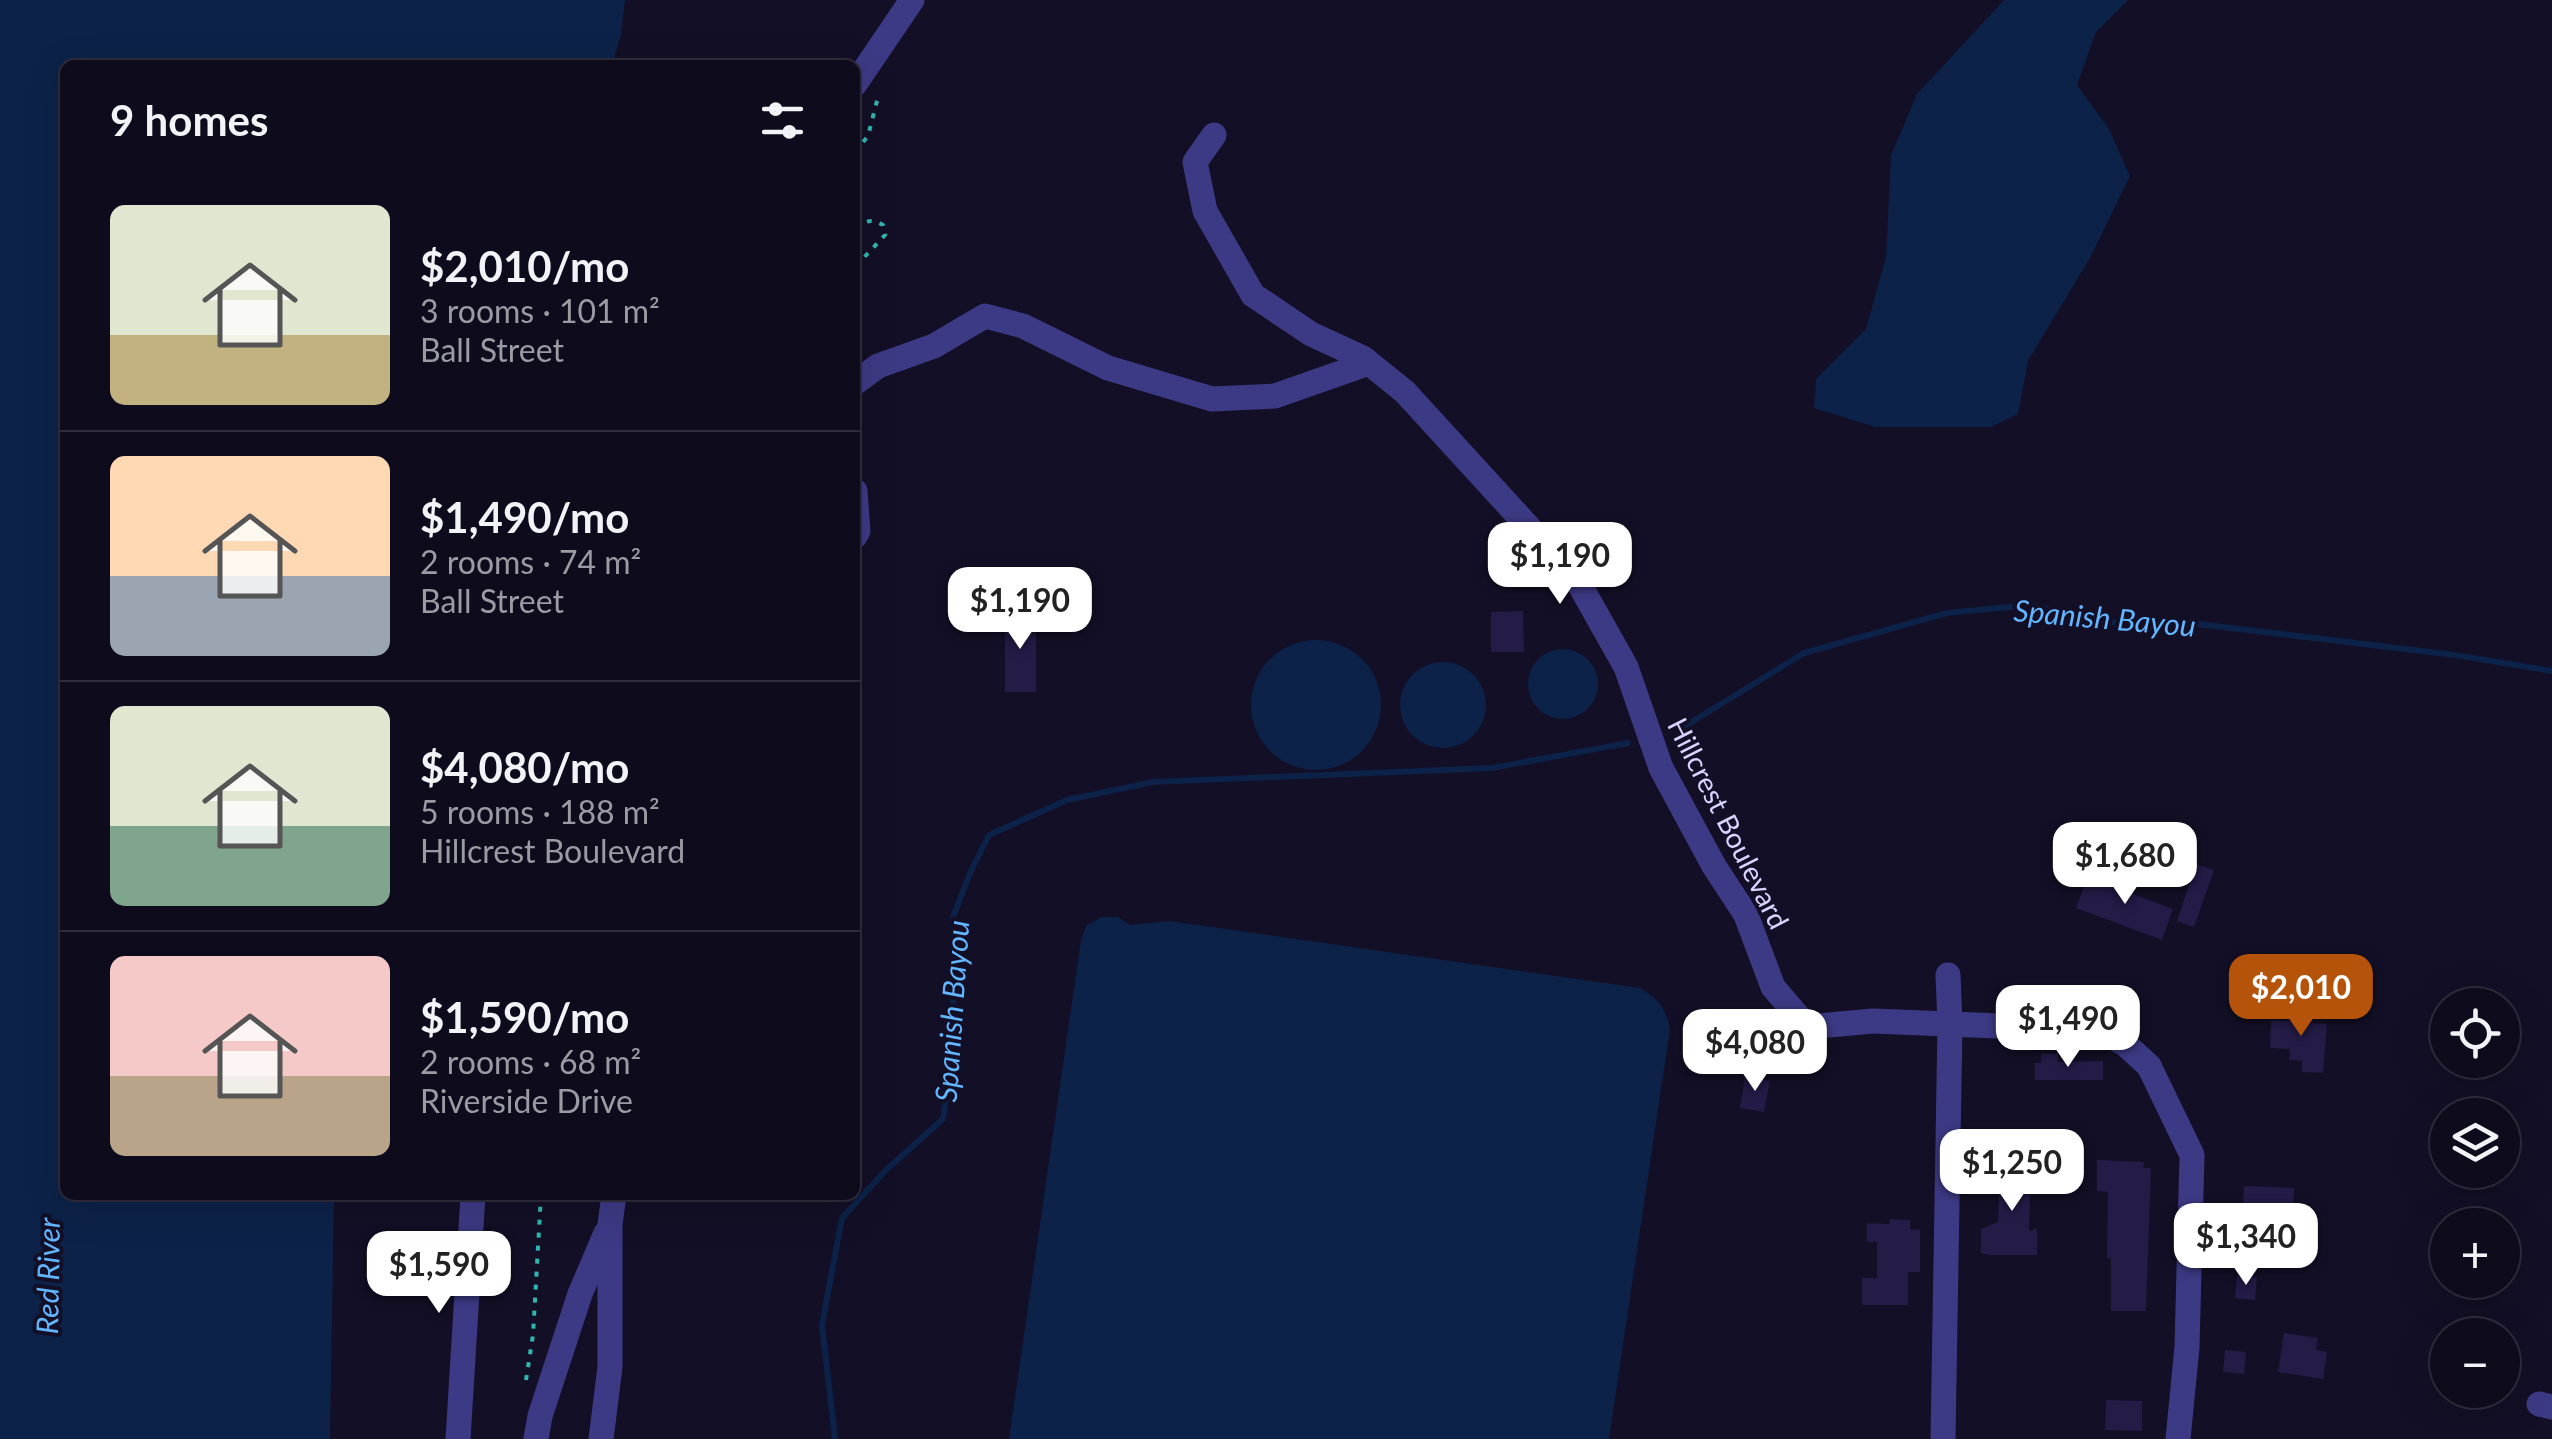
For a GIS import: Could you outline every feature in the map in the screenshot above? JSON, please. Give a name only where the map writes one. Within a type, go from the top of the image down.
[{"type":"street","points":[[860,77],[912,0]]},
{"type":"street","name":"Hillcrest Boulevard","points":[[1214,135],[1194,162],[1205,211],[1254,295],[1311,334],[1363,358],[1405,392],[1577,580],[1626,668],[1661,768],[1746,916],[1773,987],[1808,1027],[1873,1021],[1950,1024]]},
{"type":"street","points":[[860,379],[878,366],[934,346],[985,316],[1023,326],[1108,368],[1212,399],[1274,396],[1369,363]]},
{"type":"street","points":[[1944,1439],[1948,976]]},
{"type":"street","points":[[1950,1024],[2100,1030],[2125,1044],[2149,1066],[2192,1154],[2187,1347],[2178,1439]]},
{"type":"street","points":[[458,1439],[472,1200]]},
{"type":"street","points":[[601,1439],[610,1367],[613,1200]]},
{"type":"street","points":[[536,1439],[580,1294],[610,1224]]},
{"type":"path","points":[[860,224],[875,220],[883,225],[884,235],[860,262]]},
{"type":"path","points":[[526,1383],[533,1335],[541,1200]]},
{"type":"water","name":"Red River","points":[[0,0],[625,0],[614,60],[60,60],[60,1200],[334,1200],[330,1439],[0,1439]]},
{"type":"water","points":[[2004,0],[2128,0],[2096,32],[2077,85],[2109,129],[2130,176],[2090,258],[2028,361],[2018,414],[1991,427],[1875,427],[1814,408],[1816,379],[1866,329],[1886,257],[1891,155],[1917,94]]},
{"type":"water","points":[[1316,640],[1341,645],[1362,659],[1376,680],[1381,705],[1376,730],[1362,751],[1341,765],[1316,770],[1291,765],[1270,751],[1256,730],[1251,705],[1256,680],[1270,659],[1291,645]]},
{"type":"water","points":[[1563,649],[1588,659],[1598,684],[1588,709],[1563,719],[1538,709],[1528,684],[1538,659]]},
{"type":"water","points":[[1443,662],[1473,675],[1486,705],[1473,735],[1443,748],[1413,735],[1400,705],[1413,675]]},
{"type":"water","points":[[1101,917],[1118,917],[1130,925],[1170,921],[1640,988],[1656,1000],[1670,1029],[1609,1439],[1009,1439],[1081,940],[1086,926]]},
{"type":"building","points":[[1005,611],[1036,611],[1036,692],[1005,692]]},
{"type":"building","points":[[1523,611],[1524,652],[1491,652],[1491,612]]},
{"type":"building","points":[[2196,864],[2214,870],[2194,927],[2177,921]]},
{"type":"building","points":[[2111,873],[2134,881],[2130,893],[2173,909],[2162,940],[2076,908],[2086,881],[2106,887]]},
{"type":"building","points":[[2289,1005],[2310,1006],[2309,1023],[2327,1024],[2323,1073],[2302,1072],[2302,1061],[2289,1060],[2290,1049],[2270,1048],[2271,1020],[2288,1021]]},
{"type":"building","points":[[2041,1054],[2058,1054],[2058,1062],[2103,1061],[2103,1080],[2035,1080],[2035,1063],[2041,1063]]},
{"type":"building","points":[[1745,1077],[1770,1081],[1764,1112],[1740,1108]]},
{"type":"building","points":[[2097,1160],[2144,1162],[2143,1168],[2151,1168],[2146,1311],[2111,1311],[2108,1192],[2097,1191]]},
{"type":"building","points":[[2000,1161],[2031,1162],[2029,1231],[2037,1228],[2037,1255],[1981,1253],[1981,1229],[1998,1222]]},
{"type":"building","points":[[2244,1186],[2294,1188],[2292,1227],[2242,1225]]},
{"type":"building","points":[[1890,1219],[1910,1220],[1910,1229],[1920,1230],[1920,1272],[1908,1272],[1908,1305],[1862,1305],[1862,1278],[1877,1278],[1877,1242],[1867,1242],[1867,1223],[1889,1224]]},
{"type":"building","points":[[2237,1276],[2257,1277],[2255,1300],[2235,1298]]},
{"type":"building","points":[[2284,1333],[2318,1338],[2316,1350],[2327,1352],[2323,1379],[2278,1372]]},
{"type":"building","points":[[2225,1350],[2246,1352],[2244,1374],[2223,1372]]},
{"type":"building","points":[[2106,1400],[2142,1401],[2142,1431],[2105,1430]]},
{"type":"waterway","name":"Spanish Bayou","points":[[1682,728],[1804,653],[1947,613],[2029,605],[2110,622],[2198,624],[2455,655],[2552,671]]},
{"type":"waterway","name":"Spanish Bayou","points":[[860,1198],[943,1119],[953,1051],[953,917],[989,835],[1067,800],[1153,782],[1492,768],[1628,743]]},
{"type":"waterway","name":"Spanish Bayou","points":[[835,1439],[822,1325],[842,1218],[858,1200]]}]
